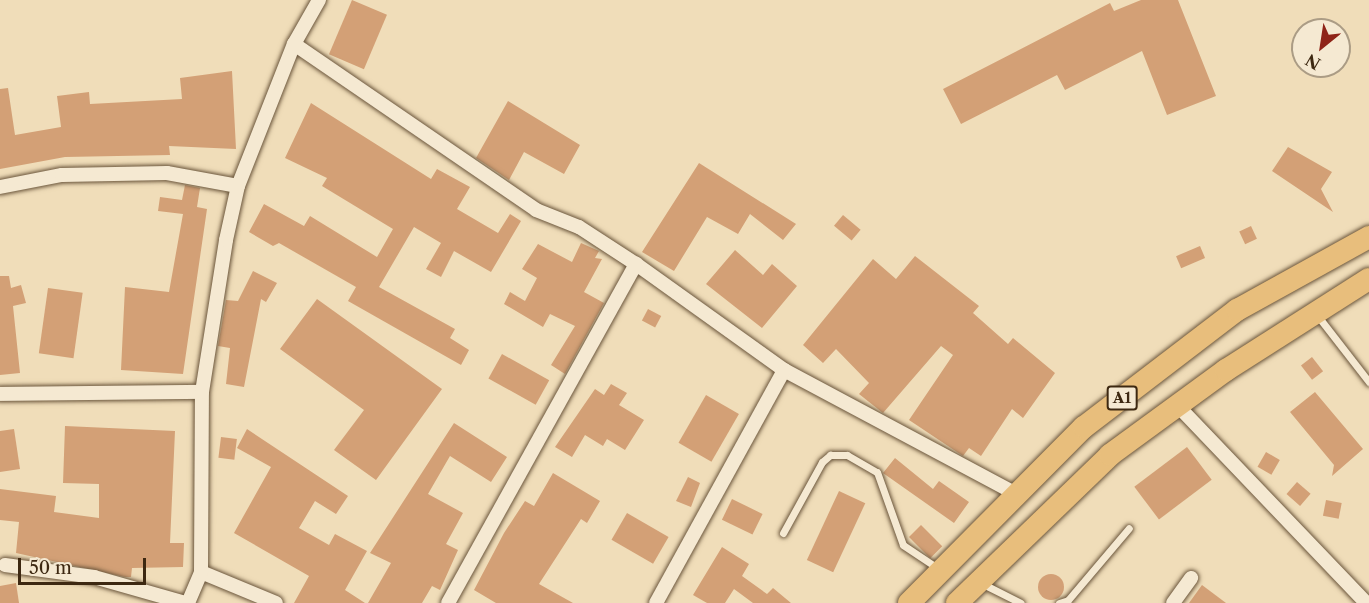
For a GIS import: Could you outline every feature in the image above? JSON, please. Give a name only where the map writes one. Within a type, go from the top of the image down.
[{"type":"highway","name":"A1","points":[[909,603],[1014,493],[1084,427],[1237,310],[1369,237]]},
{"type":"highway","name":"A1","points":[[957,603],[1110,455],[1313,311],[1369,279]]},
{"type":"street","points":[[5,565],[94,577],[187,603],[201,572],[202,392],[238,186],[294,44],[319,0]]},
{"type":"street","points":[[294,44],[536,210],[579,227],[636,264],[784,370],[1014,493]]},
{"type":"street","points":[[0,187],[62,175],[167,173],[238,186]]},
{"type":"street","points":[[448,603],[636,264]]},
{"type":"street","points":[[656,603],[784,370]]},
{"type":"street","points":[[0,394],[202,392]]},
{"type":"street","points":[[1178,406],[1366,603]]},
{"type":"street","points":[[201,572],[276,603]]},
{"type":"street","points":[[1173,603],[1191,578]]},
{"type":"lane","points":[[1313,311],[1369,382]]},
{"type":"lane","points":[[783,533],[822,462],[830,455],[847,455],[877,472],[903,545],[939,569]]},
{"type":"lane","points":[[1059,603],[1068,600],[1129,528]]},
{"type":"lane","points":[[979,582],[1022,603]]},
{"type":"building","points":[[352,0],[387,15],[364,69],[329,54]]},
{"type":"building","points":[[1141,0],[1178,0],[1216,96],[1167,115],[1142,51],[1065,90],[1057,75],[961,124],[943,89],[1110,3],[1114,11]]},
{"type":"building","points":[[232,71],[236,149],[169,146],[170,155],[65,157],[0,169],[0,89],[8,88],[15,135],[61,127],[57,96],[89,92],[90,104],[182,99],[180,78]]},
{"type":"building","points":[[508,101],[580,145],[564,174],[524,152],[509,180],[476,158]]},
{"type":"building","points":[[311,103],[431,179],[437,169],[470,187],[457,209],[498,233],[510,214],[521,221],[491,272],[454,251],[441,277],[426,269],[441,243],[414,227],[379,287],[455,329],[450,338],[469,350],[461,365],[348,301],[356,287],[279,243],[273,246],[249,232],[264,204],[304,226],[310,216],[377,257],[393,229],[322,186],[327,178],[285,158]]},
{"type":"building","points":[[1288,147],[1332,172],[1321,189],[1333,212],[1272,171]]},
{"type":"building","points":[[699,163],[796,224],[783,240],[750,214],[738,234],[707,217],[674,271],[642,252]]},
{"type":"building","points":[[185,185],[200,188],[197,207],[207,209],[183,374],[121,370],[125,287],[169,292],[183,214],[158,211],[160,197],[182,200]]},
{"type":"building","points":[[843,215],[861,230],[852,241],[834,226]]},
{"type":"building","points":[[1251,226],[1257,239],[1245,244],[1239,231]]},
{"type":"building","points":[[581,243],[599,251],[595,258],[602,259],[584,292],[604,303],[565,374],[551,365],[575,326],[550,314],[543,327],[504,304],[510,292],[525,301],[537,278],[522,269],[538,244],[572,262]]},
{"type":"building","points":[[1200,246],[1205,258],[1181,268],[1176,256]]},
{"type":"building","points":[[735,250],[763,275],[772,264],[797,286],[762,328],[706,284]]},
{"type":"building","points":[[915,256],[979,306],[973,313],[1008,344],[1013,338],[1055,373],[1023,418],[1012,409],[981,456],[969,448],[963,456],[909,420],[953,355],[941,346],[883,413],[859,394],[869,383],[836,349],[823,363],[803,345],[873,259],[896,279]]},
{"type":"building","points":[[253,271],[277,283],[266,302],[261,299],[244,387],[226,384],[230,348],[218,346],[226,300],[238,301]]},
{"type":"building","points":[[0,276],[9,276],[11,288],[21,285],[26,303],[13,306],[20,373],[0,375]]},
{"type":"building","points":[[48,288],[83,293],[73,358],[39,353]]},
{"type":"building","points":[[317,299],[442,389],[376,480],[334,450],[364,410],[280,349]]},
{"type":"building","points":[[648,309],[661,316],[655,328],[642,320]]},
{"type":"building","points":[[502,354],[549,380],[536,405],[488,378]]},
{"type":"building","points":[[1312,357],[1323,371],[1312,380],[1301,366]]},
{"type":"building","points":[[611,384],[627,393],[619,405],[644,420],[625,450],[607,439],[603,446],[585,435],[572,457],[555,447],[595,389],[604,395]]},
{"type":"building","points":[[1315,392],[1363,449],[1332,476],[1334,465],[1290,412]]},
{"type":"building","points":[[706,395],[739,414],[711,462],[678,443]]},
{"type":"building","points":[[454,423],[507,457],[491,482],[450,456],[428,494],[463,513],[446,544],[458,550],[440,590],[432,586],[422,603],[368,603],[391,563],[370,553]]},
{"type":"building","points":[[65,426],[175,431],[170,543],[184,543],[183,567],[132,568],[131,577],[125,577],[16,553],[19,522],[0,520],[0,489],[56,496],[54,512],[99,518],[99,484],[63,483]]},
{"type":"building","points":[[14,429],[20,469],[0,472],[0,431]]},
{"type":"building","points":[[247,429],[348,496],[336,514],[315,501],[299,528],[329,545],[335,534],[367,551],[345,590],[365,603],[294,603],[309,576],[234,533],[271,467],[237,448]]},
{"type":"building","points":[[221,437],[237,439],[234,460],[218,458]]},
{"type":"building","points":[[1187,447],[1212,480],[1159,519],[1134,487]]},
{"type":"building","points":[[1266,452],[1280,460],[1271,475],[1258,467]]},
{"type":"building","points":[[895,458],[933,489],[939,481],[969,502],[954,523],[883,473]]},
{"type":"building","points":[[553,473],[600,501],[587,523],[581,519],[539,584],[573,603],[496,603],[474,590],[504,533],[525,501],[534,506]]},
{"type":"building","points":[[688,477],[700,483],[691,507],[676,501]]},
{"type":"building","points":[[1297,482],[1311,494],[1300,506],[1287,494]]},
{"type":"building","points":[[839,491],[865,503],[833,572],[807,560]]},
{"type":"building","points":[[732,499],[763,514],[752,535],[722,520]]},
{"type":"building","points":[[1326,500],[1342,503],[1339,519],[1323,516]]},
{"type":"building","points":[[627,513],[669,537],[653,564],[612,540]]},
{"type":"building","points":[[921,525],[942,546],[930,558],[909,537]]},
{"type":"building","points":[[722,547],[749,564],[742,576],[767,594],[773,588],[791,603],[753,603],[734,589],[725,603],[707,603],[693,595]]},
{"type":"building","points":[[1051,574],[1060,578],[1064,587],[1060,596],[1051,600],[1042,596],[1038,587],[1042,578]]},
{"type":"building","points":[[16,583],[19,603],[0,603],[0,586]]},
{"type":"building","points":[[1202,585],[1226,603],[1189,603]]}]
